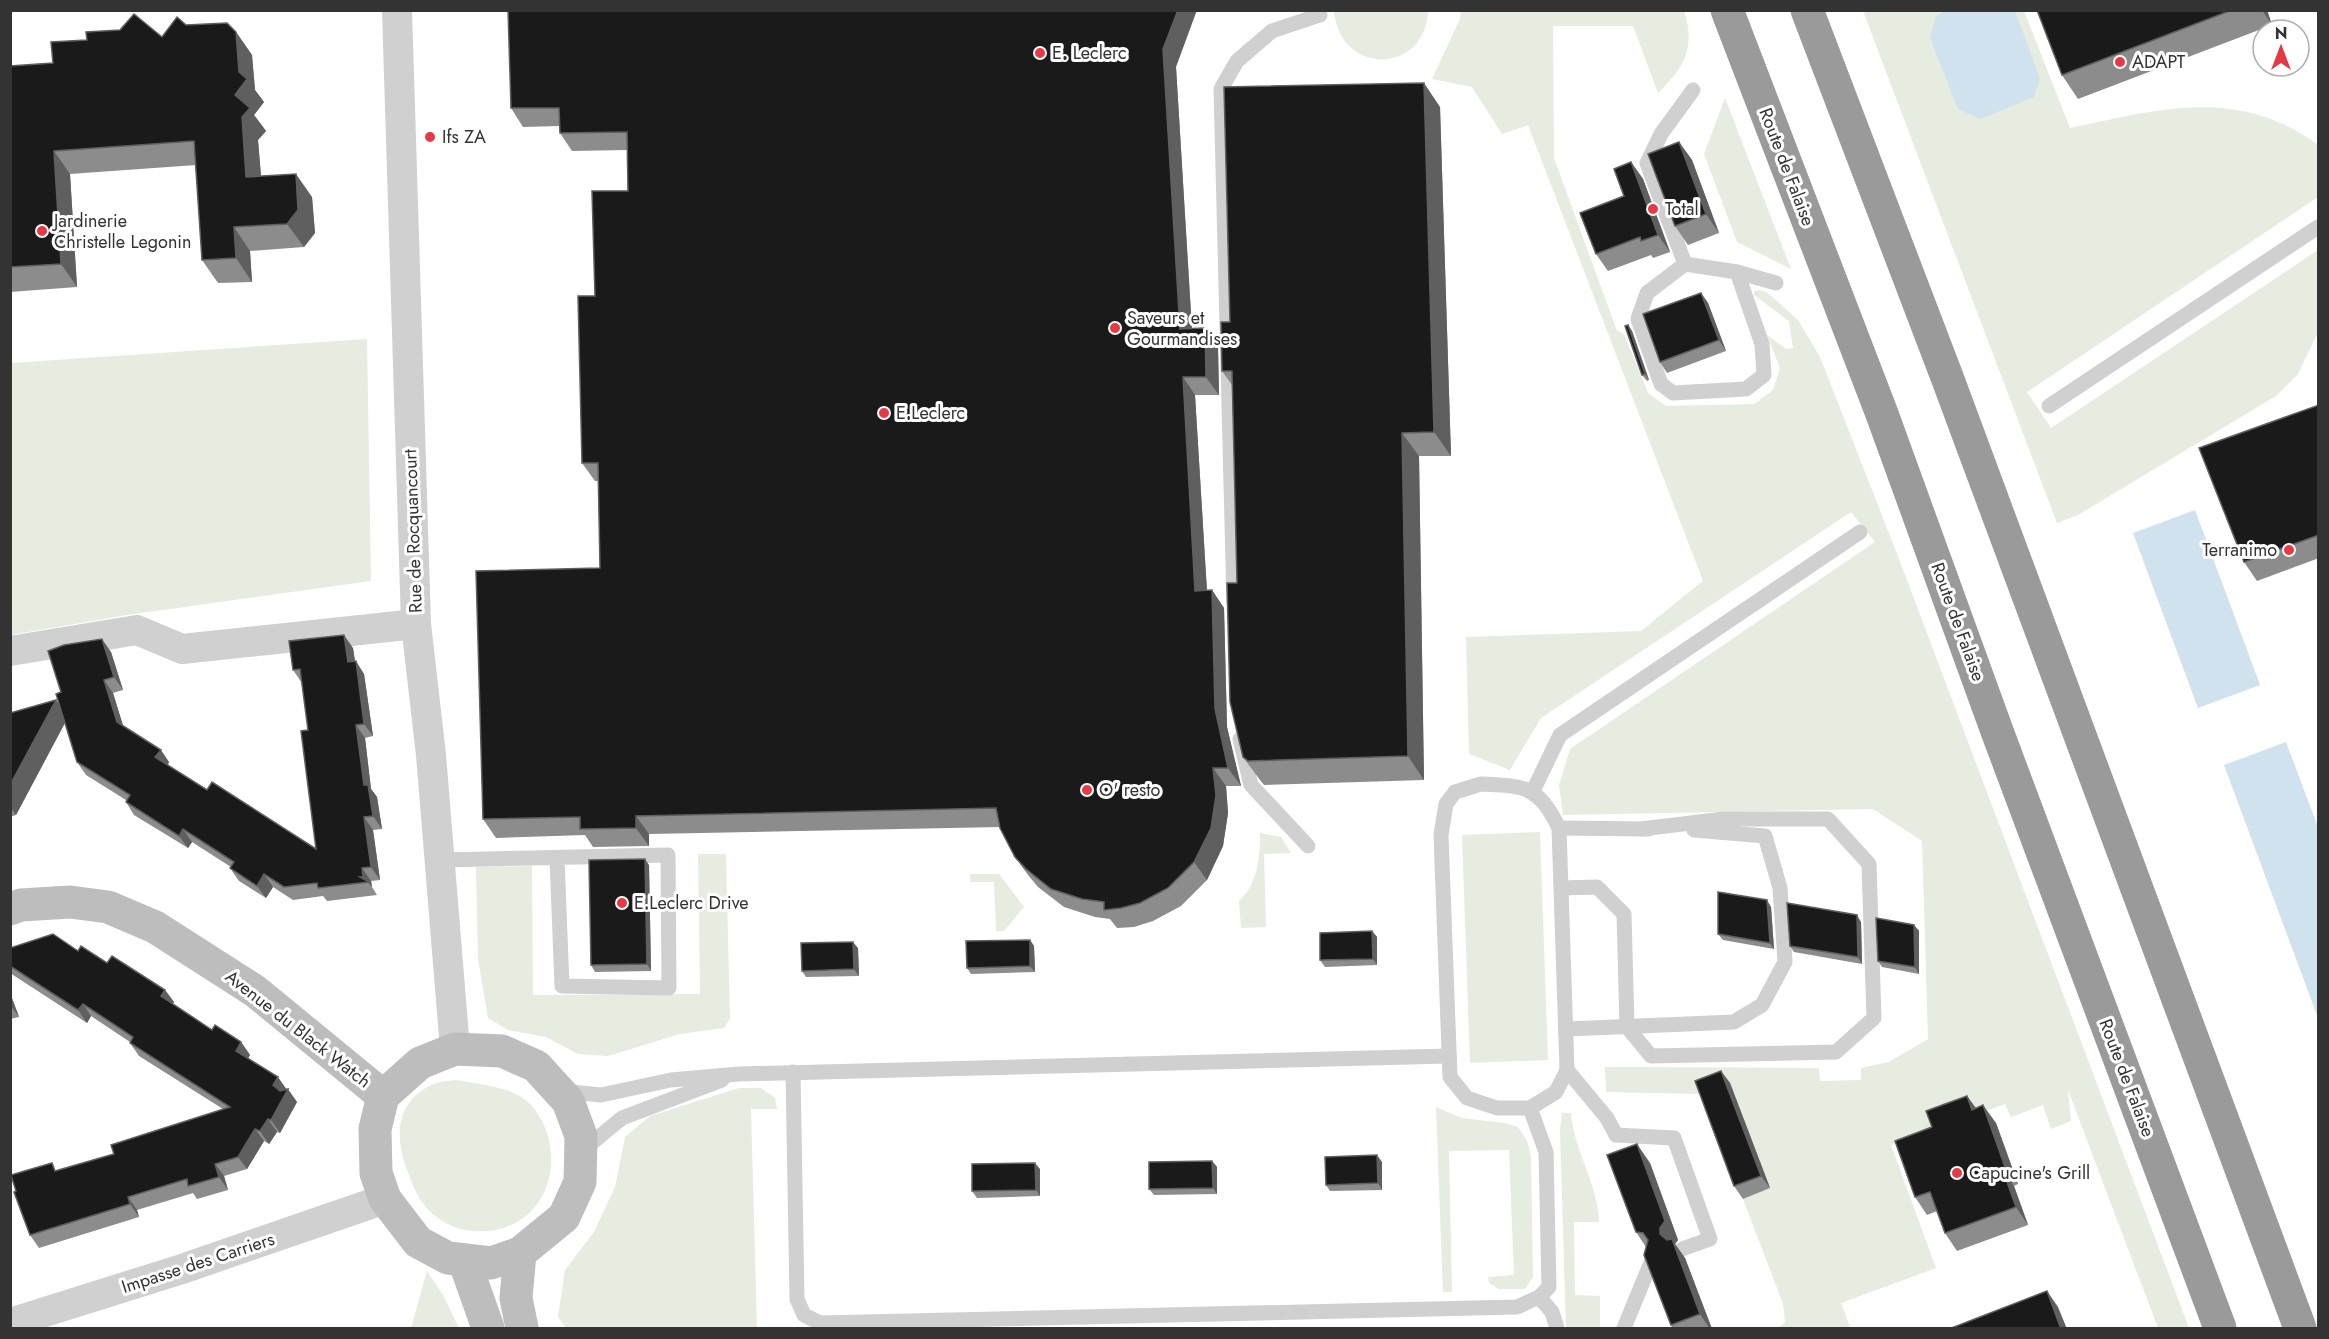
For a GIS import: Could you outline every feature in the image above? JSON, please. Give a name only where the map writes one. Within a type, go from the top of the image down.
[{"type":"highway","name":"Route de Falaise","points":[[1727,10],[1882,414],[1997,731],[2220,1329]]},
{"type":"highway","points":[[1807,10],[1947,377],[2300,1329]]},
{"type":"street","name":"Rue de Rocquancourt","points":[[397,10],[416,624],[430,755],[455,1049]]},
{"type":"street","points":[[10,651],[137,630],[182,649],[416,624]]},
{"type":"street","name":"Avenue du Black Watch","points":[[10,909],[21,905],[70,902],[108,907],[155,927],[255,991],[383,1096]]},
{"type":"street","points":[[455,1049],[502,1051],[536,1066],[558,1090],[568,1101],[581,1136],[580,1182],[564,1216],[520,1253],[491,1263],[448,1258],[418,1242],[385,1199],[376,1173],[375,1129],[383,1096],[420,1063],[455,1049]]},
{"type":"street","name":"Impasse des Carriers","points":[[11,1322],[182,1269],[385,1199]]},
{"type":"street","points":[[520,1253],[516,1298],[522,1329]]},
{"type":"street","points":[[464,1260],[488,1329]]},
{"type":"lane","points":[[1234,620],[1221,89],[1237,61],[1272,31],[1320,15]]},
{"type":"lane","points":[[1685,264],[1647,163],[1661,134],[1693,90]]},
{"type":"lane","points":[[2049,406],[2319,227]]},
{"type":"lane","points":[[1737,272],[1762,344],[1764,375],[1746,389],[1673,393],[1661,384],[1638,319],[1647,293],[1685,264],[1737,272],[1776,283]]},
{"type":"lane","points":[[1533,791],[1560,735],[1860,532]]},
{"type":"lane","points":[[1237,727],[1251,785],[1308,846]]},
{"type":"lane","points":[[1480,784],[1511,785],[1533,791],[1548,805],[1559,828],[1567,1070],[1556,1092],[1530,1108],[1497,1108],[1467,1098],[1450,1077],[1441,835],[1446,804],[1455,792],[1480,784]]},
{"type":"lane","points":[[1562,888],[1597,888],[1624,914],[1627,1027],[1651,1056],[1836,1052],[1874,1018],[1869,864],[1828,819],[1724,819],[1641,829]]},
{"type":"lane","points":[[1559,828],[1722,831],[1765,836],[1780,888],[1785,962],[1762,1005],[1734,1022],[1567,1029]]},
{"type":"lane","points":[[438,861],[668,855],[669,988],[562,986],[557,858]]},
{"type":"lane","points":[[558,1090],[601,1095],[670,1080],[739,1074],[1449,1056]]},
{"type":"lane","points":[[1567,1070],[1607,1118],[1616,1135],[1674,1138],[1710,1239],[1682,1249]]},
{"type":"lane","points":[[793,1072],[797,1299],[804,1315],[820,1323],[1517,1307],[1539,1298],[1550,1287],[1546,1152],[1530,1108]]},
{"type":"lane","points":[[580,1152],[622,1118],[739,1074]]},
{"type":"lane","points":[[1624,1329],[1652,1260]]},
{"type":"lane","points":[[1539,1298],[1552,1312],[1557,1329]]},
{"type":"shaded area","points":[[1334,11],[1428,11],[1423,32],[1413,47],[1399,56],[1382,59],[1366,56],[1351,47],[1340,32]]},
{"type":"shaded area","points":[[1461,11],[1684,11],[1689,35],[1685,56],[1675,75],[1658,93],[1633,26],[1553,26],[1554,158],[1617,331],[1624,334],[1648,393],[1666,406],[1754,404],[1773,390],[1780,368],[1767,335],[1786,349],[1793,348],[1789,321],[1754,295],[1754,291],[1760,290],[1768,293],[1798,320],[1820,357],[1899,559],[2189,1328],[2158,1328],[2068,1090],[2071,1121],[2051,1129],[2043,1105],[2011,1117],[2005,1104],[1891,1145],[1936,1268],[1841,1303],[1850,1327],[1847,1328],[1778,1328],[1785,1322],[1783,1304],[1743,1199],[1770,1188],[1704,1094],[1606,1092],[1605,1067],[1819,1068],[1820,1081],[1861,1080],[1861,1068],[1889,1062],[1928,1039],[1922,841],[1873,809],[1563,815],[1559,785],[1570,749],[1875,542],[1851,512],[1541,718],[1510,770],[1469,754],[1466,637],[1641,631],[1703,581],[1528,125],[1502,134],[1472,87],[1432,79],[1460,19]]},
{"type":"shaded area","points":[[1863,11],[2024,11],[2070,128],[2166,109],[2197,107],[2228,109],[2258,115],[2288,127],[2318,145],[2318,197],[2027,392],[2051,428],[2318,250],[2318,332],[2298,374],[2276,396],[2078,515],[2057,523]]},
{"type":"shaded area","points":[[1725,98],[1791,269],[1737,242],[1704,154]]},
{"type":"shaded area","points":[[367,339],[371,581],[127,615],[11,635],[11,363]]},
{"type":"shaded area","points":[[1540,832],[1548,1060],[1470,1063],[1462,835]]},
{"type":"shaded area","points":[[1260,833],[1281,837],[1291,853],[1264,854],[1266,927],[1241,928],[1239,901],[1250,886],[1257,870]]},
{"type":"shaded area","points":[[698,854],[726,854],[730,1019],[724,1028],[680,1034],[608,1056],[578,1054],[546,1037],[508,1030],[488,1018],[478,959],[476,867],[532,866],[533,995],[700,994]]},
{"type":"shaded area","points":[[970,874],[999,874],[1024,907],[1004,931],[996,931],[994,882],[970,882]]},
{"type":"shaded area","points":[[457,1080],[495,1087],[523,1098],[541,1118],[548,1135],[551,1152],[546,1187],[538,1202],[527,1215],[511,1225],[498,1229],[471,1231],[445,1223],[425,1206],[413,1186],[403,1159],[401,1146],[401,1121],[405,1110],[421,1091],[434,1084]]},
{"type":"shaded area","points":[[739,1088],[761,1088],[775,1098],[777,1109],[751,1109],[757,1328],[566,1328],[558,1317],[565,1270],[594,1232],[615,1187],[625,1137],[650,1116]]},
{"type":"shaded area","points":[[1436,1107],[1462,1118],[1518,1127],[1527,1141],[1531,1156],[1533,1277],[1525,1289],[1499,1289],[1489,1283],[1488,1277],[1514,1275],[1509,1150],[1449,1151],[1452,1292],[1443,1292]]},
{"type":"shaded area","points":[[1562,1113],[1571,1113],[1576,1141],[1598,1208],[1599,1222],[1574,1222],[1575,1295],[1600,1296],[1600,1328],[1566,1328],[1560,1130]]},
{"type":"shaded area","points":[[427,1271],[443,1295],[459,1328],[411,1328]]},
{"type":"water","points":[[1949,10],[2015,11],[2040,79],[2034,97],[1980,119],[1958,109],[1930,38],[1936,16]]},
{"type":"water","points":[[2195,510],[2260,685],[2198,708],[2133,533]]},
{"type":"water","points":[[2286,742],[2318,827],[2318,1018],[2224,765]]},
{"type":"building","name":"E.Leclerc","points":[[508,10],[1178,10],[1163,49],[1180,329],[1205,328],[1206,377],[1183,377],[1195,591],[1212,590],[1215,709],[1228,768],[1213,768],[1216,795],[1211,828],[1194,862],[1168,888],[1140,903],[1104,910],[1104,902],[1082,899],[1051,889],[1015,857],[1000,828],[996,808],[636,816],[636,828],[580,829],[580,817],[483,819],[476,571],[600,568],[598,463],[582,463],[578,296],[595,296],[592,191],[628,191],[627,132],[560,133],[559,108],[511,108]]},
{"type":"building","points":[[2037,10],[2232,10],[2062,75]]},
{"type":"building","points":[[134,14],[162,37],[177,17],[186,25],[227,23],[236,32],[239,72],[247,79],[235,95],[250,108],[242,117],[246,177],[296,174],[298,210],[287,224],[234,227],[236,258],[202,260],[194,141],[54,151],[61,264],[10,267],[10,66],[53,63],[51,42],[87,40],[86,32],[120,30]]},
{"type":"building","points":[[1424,83],[1434,432],[1402,433],[1408,756],[1248,761],[1243,757],[1230,702],[1227,583],[1237,583],[1232,371],[1222,371],[1221,322],[1230,322],[1224,87]]},
{"type":"building","points":[[1679,142],[1706,214],[1675,226],[1648,154]]},
{"type":"building","points":[[1631,162],[1658,235],[1641,241],[1640,237],[1596,254],[1580,213],[1624,196],[1614,169]]},
{"type":"building","points":[[1701,293],[1719,340],[1660,362],[1643,314]]},
{"type":"building","points":[[1628,325],[1645,374],[1642,375],[1625,326]]},
{"type":"building","points":[[2319,405],[2319,535],[2244,562],[2199,448]]},
{"type":"building","points":[[344,635],[348,662],[356,661],[364,724],[356,725],[364,785],[368,785],[373,816],[364,817],[371,867],[362,868],[363,877],[360,877],[369,882],[318,888],[317,883],[284,887],[264,874],[257,886],[230,868],[234,862],[183,829],[179,836],[126,802],[130,795],[77,762],[56,694],[61,692],[48,651],[64,645],[102,639],[114,677],[104,680],[117,722],[161,750],[155,757],[207,790],[212,782],[316,849],[301,731],[308,730],[300,669],[293,670],[289,641]]},
{"type":"building","points":[[56,700],[10,785],[10,713]]},
{"type":"building","name":"E.Leclerc Drive","points":[[645,859],[647,964],[591,965],[589,860]]},
{"type":"building","points":[[1718,892],[1767,900],[1770,943],[1718,934]]},
{"type":"building","points":[[1787,903],[1857,915],[1858,957],[1790,946]]},
{"type":"building","points":[[1876,918],[1914,925],[1915,967],[1878,961]]},
{"type":"building","points":[[1372,931],[1373,959],[1320,960],[1320,933]]},
{"type":"building","points":[[53,934],[78,951],[81,946],[107,963],[112,956],[165,990],[161,996],[212,1030],[215,1025],[241,1042],[236,1051],[278,1077],[273,1085],[280,1091],[288,1089],[271,1120],[268,1119],[260,1131],[255,1129],[238,1157],[215,1164],[219,1177],[188,1186],[187,1179],[128,1197],[130,1204],[30,1235],[14,1192],[16,1191],[11,1175],[52,1163],[55,1171],[114,1154],[111,1145],[230,1107],[130,1043],[133,1037],[83,1004],[78,1010],[10,966],[10,948]]},
{"type":"building","points":[[1030,940],[1030,966],[967,968],[966,941]]},
{"type":"building","points":[[853,942],[854,969],[802,971],[801,943]]},
{"type":"building","points":[[1721,1071],[1761,1176],[1734,1186],[1695,1081]]},
{"type":"building","name":"Capucine's Grill","points":[[1967,1096],[1972,1110],[1983,1105],[2005,1167],[2002,1168],[2016,1207],[1945,1233],[1930,1192],[1915,1197],[1895,1141],[1932,1127],[1926,1111]]},
{"type":"building","points":[[1637,1144],[1665,1221],[1660,1228],[1660,1234],[1667,1240],[1672,1239],[1700,1314],[1671,1325],[1644,1255],[1648,1240],[1643,1233],[1636,1232],[1607,1155]]},
{"type":"building","points":[[1377,1155],[1378,1183],[1326,1185],[1325,1157]]},
{"type":"building","points":[[1212,1161],[1213,1188],[1149,1189],[1149,1162]]},
{"type":"building","points":[[1035,1163],[1036,1190],[972,1191],[972,1164]]},
{"type":"building","points":[[2047,1291],[2061,1329],[1949,1329]]},
{"type":"place","name":"E. Leclerc","points":[[1040,53]]},
{"type":"place","name":"ADAPT","points":[[2120,62]]},
{"type":"place","name":"Ifs ZA","points":[[430,137]]},
{"type":"place","name":"Total","points":[[1653,209]]},
{"type":"place","name":"Jardinerie Christelle Legonin","points":[[42,231]]},
{"type":"place","name":"Saveurs et Gourmandises","points":[[1115,328]]},
{"type":"place","name":"E.Leclerc","points":[[884,413]]},
{"type":"place","name":"Terranimo","points":[[2289,550]]},
{"type":"place","name":"O' resto","points":[[1087,790]]},
{"type":"place","name":"E.Leclerc Drive","points":[[622,903]]},
{"type":"place","name":"Capucine's Grill","points":[[1957,1173]]}]
